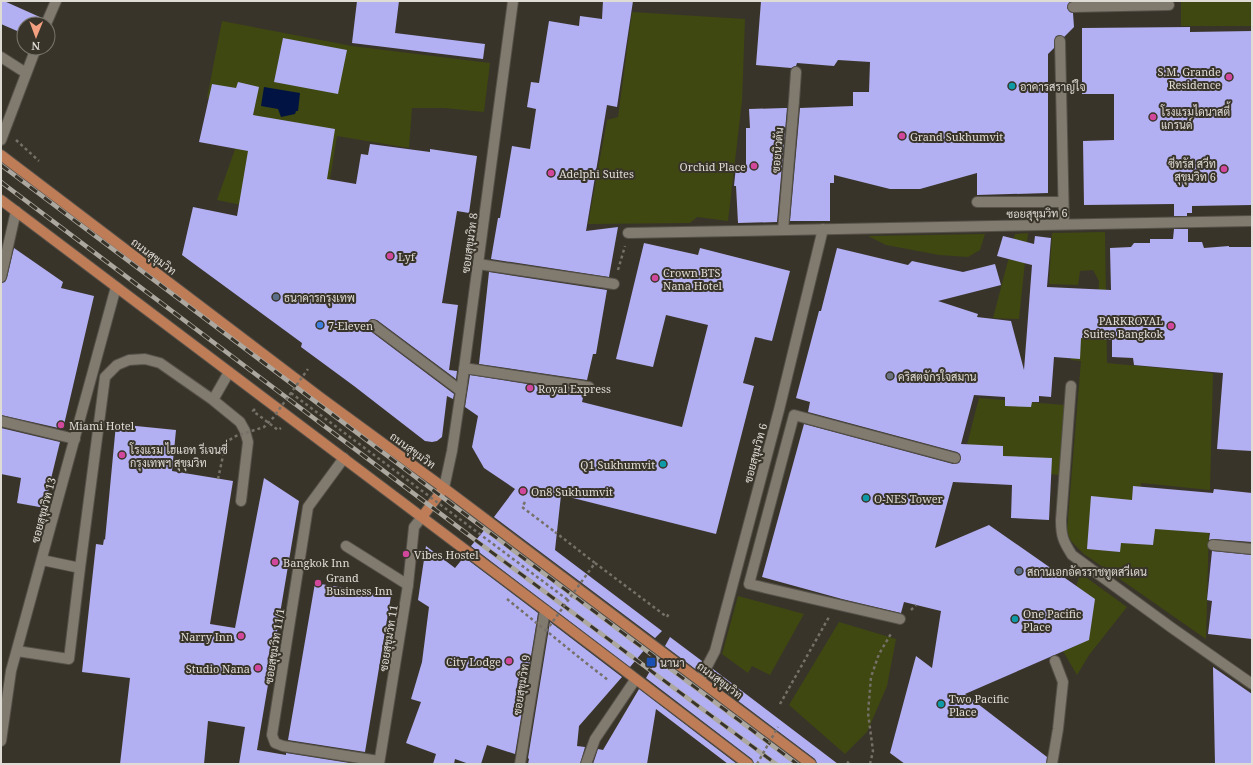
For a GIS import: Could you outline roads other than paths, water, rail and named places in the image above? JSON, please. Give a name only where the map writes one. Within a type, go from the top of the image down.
[{"type":"main road","name":"ถนนสุขุมวิท","points":[[1,155],[321,398],[444,488],[811,764]]},
{"type":"main road","points":[[1,200],[748,764]]},
{"type":"main road","points":[[422,517],[444,488]]},
{"type":"street","points":[[49,16],[56,1]]},
{"type":"street","name":"ซอยสุขุมวิท 8","points":[[444,488],[452,451],[461,391],[513,1]]},
{"type":"street","points":[[1073,8],[1169,5]]},
{"type":"street","points":[[1060,41],[1064,224]]},
{"type":"street","points":[[1,140],[33,56]]},
{"type":"street","points":[[1,57],[26,73]]},
{"type":"street","name":"ซอยนิวตัน","points":[[783,230],[796,72]]},
{"type":"street","points":[[977,202],[1063,202]]},
{"type":"street","points":[[1,277],[5,240],[16,211]]},
{"type":"street","name":"ซอยสุขุมวิท 6","points":[[628,233],[1252,221]]},
{"type":"street","name":"ซอยสุขุมวิท 6","points":[[700,680],[715,651],[779,410],[823,229]]},
{"type":"street","points":[[478,264],[614,284]]},
{"type":"street","name":"ซอยสุขุมวิท 13","points":[[1,741],[11,671],[16,651],[116,288]]},
{"type":"street","points":[[373,325],[461,391]]},
{"type":"street","points":[[16,651],[69,659],[105,377],[117,365],[129,360],[145,359],[160,363],[213,400],[240,422],[245,431],[248,442],[241,501]]},
{"type":"street","points":[[464,368],[589,387]]},
{"type":"street","points":[[213,400],[229,372]]},
{"type":"street","points":[[1070,386],[1061,520],[1061,534],[1066,546],[1072,555],[1252,684]]},
{"type":"street","points":[[779,410],[955,458]]},
{"type":"street","points":[[794,415],[749,584],[836,604],[898,623]]},
{"type":"street","points":[[1,421],[75,439]]},
{"type":"street","name":"ซอยสุขุมวิท 11/1","points":[[344,458],[308,508],[272,735],[275,743],[283,746],[379,762]]},
{"type":"street","name":"ซอยสุขุมวิท 11","points":[[379,762],[408,585],[414,527],[422,517]]},
{"type":"street","points":[[1213,545],[1252,549]]},
{"type":"street","points":[[346,546],[408,585]]},
{"type":"street","points":[[42,560],[80,568]]},
{"type":"street","name":"ซอยสุขุมวิท 9","points":[[520,764],[545,610]]},
{"type":"street","points":[[1052,764],[1058,729],[1063,682],[1055,660]]},
{"type":"street","points":[[586,764],[595,739],[635,680]]},
{"type":"water","points":[[264,87],[300,93],[298,111],[296,111],[295,114],[281,117],[278,109],[261,106]]},
{"type":"railway","points":[[1,165],[797,764]]},
{"type":"railway","points":[[1,182],[474,539],[776,764]]},
{"type":"place","name":"S.M. Grande Residence","points":[[1229,77]]},
{"type":"place","name":"อาคารสราญ์ใจ","points":[[1012,86]]},
{"type":"place","name":"โรงแรมไดนาสตี้ แกรนด์","points":[[1153,117]]},
{"type":"place","name":"Grand Sukhumvit","points":[[902,136]]},
{"type":"place","name":"Orchid Place","points":[[754,166]]},
{"type":"place","name":"ซีทรัส สวีท สุขุมวิท 6","points":[[1224,169]]},
{"type":"place","name":"Adelphi Suites","points":[[551,173]]},
{"type":"place","name":"Lyf","points":[[390,256]]},
{"type":"place","name":"Crown BTS Nana Hotel","points":[[655,278]]},
{"type":"place","name":"ธนาคารกรุงเทพ","points":[[276,297]]},
{"type":"place","name":"7-Eleven","points":[[320,325]]},
{"type":"place","name":"PARKROYAL Suites Bangkok","points":[[1171,326]]},
{"type":"place","name":"คริสตจักรใจสมาน","points":[[890,376]]},
{"type":"place","name":"Royal Express","points":[[530,388]]},
{"type":"place","name":"Miami Hotel","points":[[61,425]]},
{"type":"place","name":"โรงแรม ไฮแอท รีเจนซี่ กรุงเทพฯ สุขุมวิท","points":[[122,455]]},
{"type":"place","name":"Q1 Sukhumvit","points":[[663,464]]},
{"type":"place","name":"On8 Sukhumvit","points":[[523,491]]},
{"type":"place","name":"O-NES Tower","points":[[866,498]]},
{"type":"place","name":"Vibes Hostel","points":[[406,554]]},
{"type":"place","name":"Bangkok Inn","points":[[275,562]]},
{"type":"place","name":"สถานเอกอัครราชทูตสวีเดน","points":[[1019,571]]},
{"type":"place","name":"Grand Business Inn","points":[[318,583]]},
{"type":"place","name":"One Pacific Place","points":[[1015,619]]},
{"type":"place","name":"Narry Inn","points":[[241,636]]},
{"type":"place","name":"City Lodge","points":[[509,661]]},
{"type":"place","name":"นานา","points":[[651,662]]},
{"type":"place","name":"Studio Nana","points":[[258,668]]},
{"type":"place","name":"Two Pacific Place","points":[[941,704]]}]
